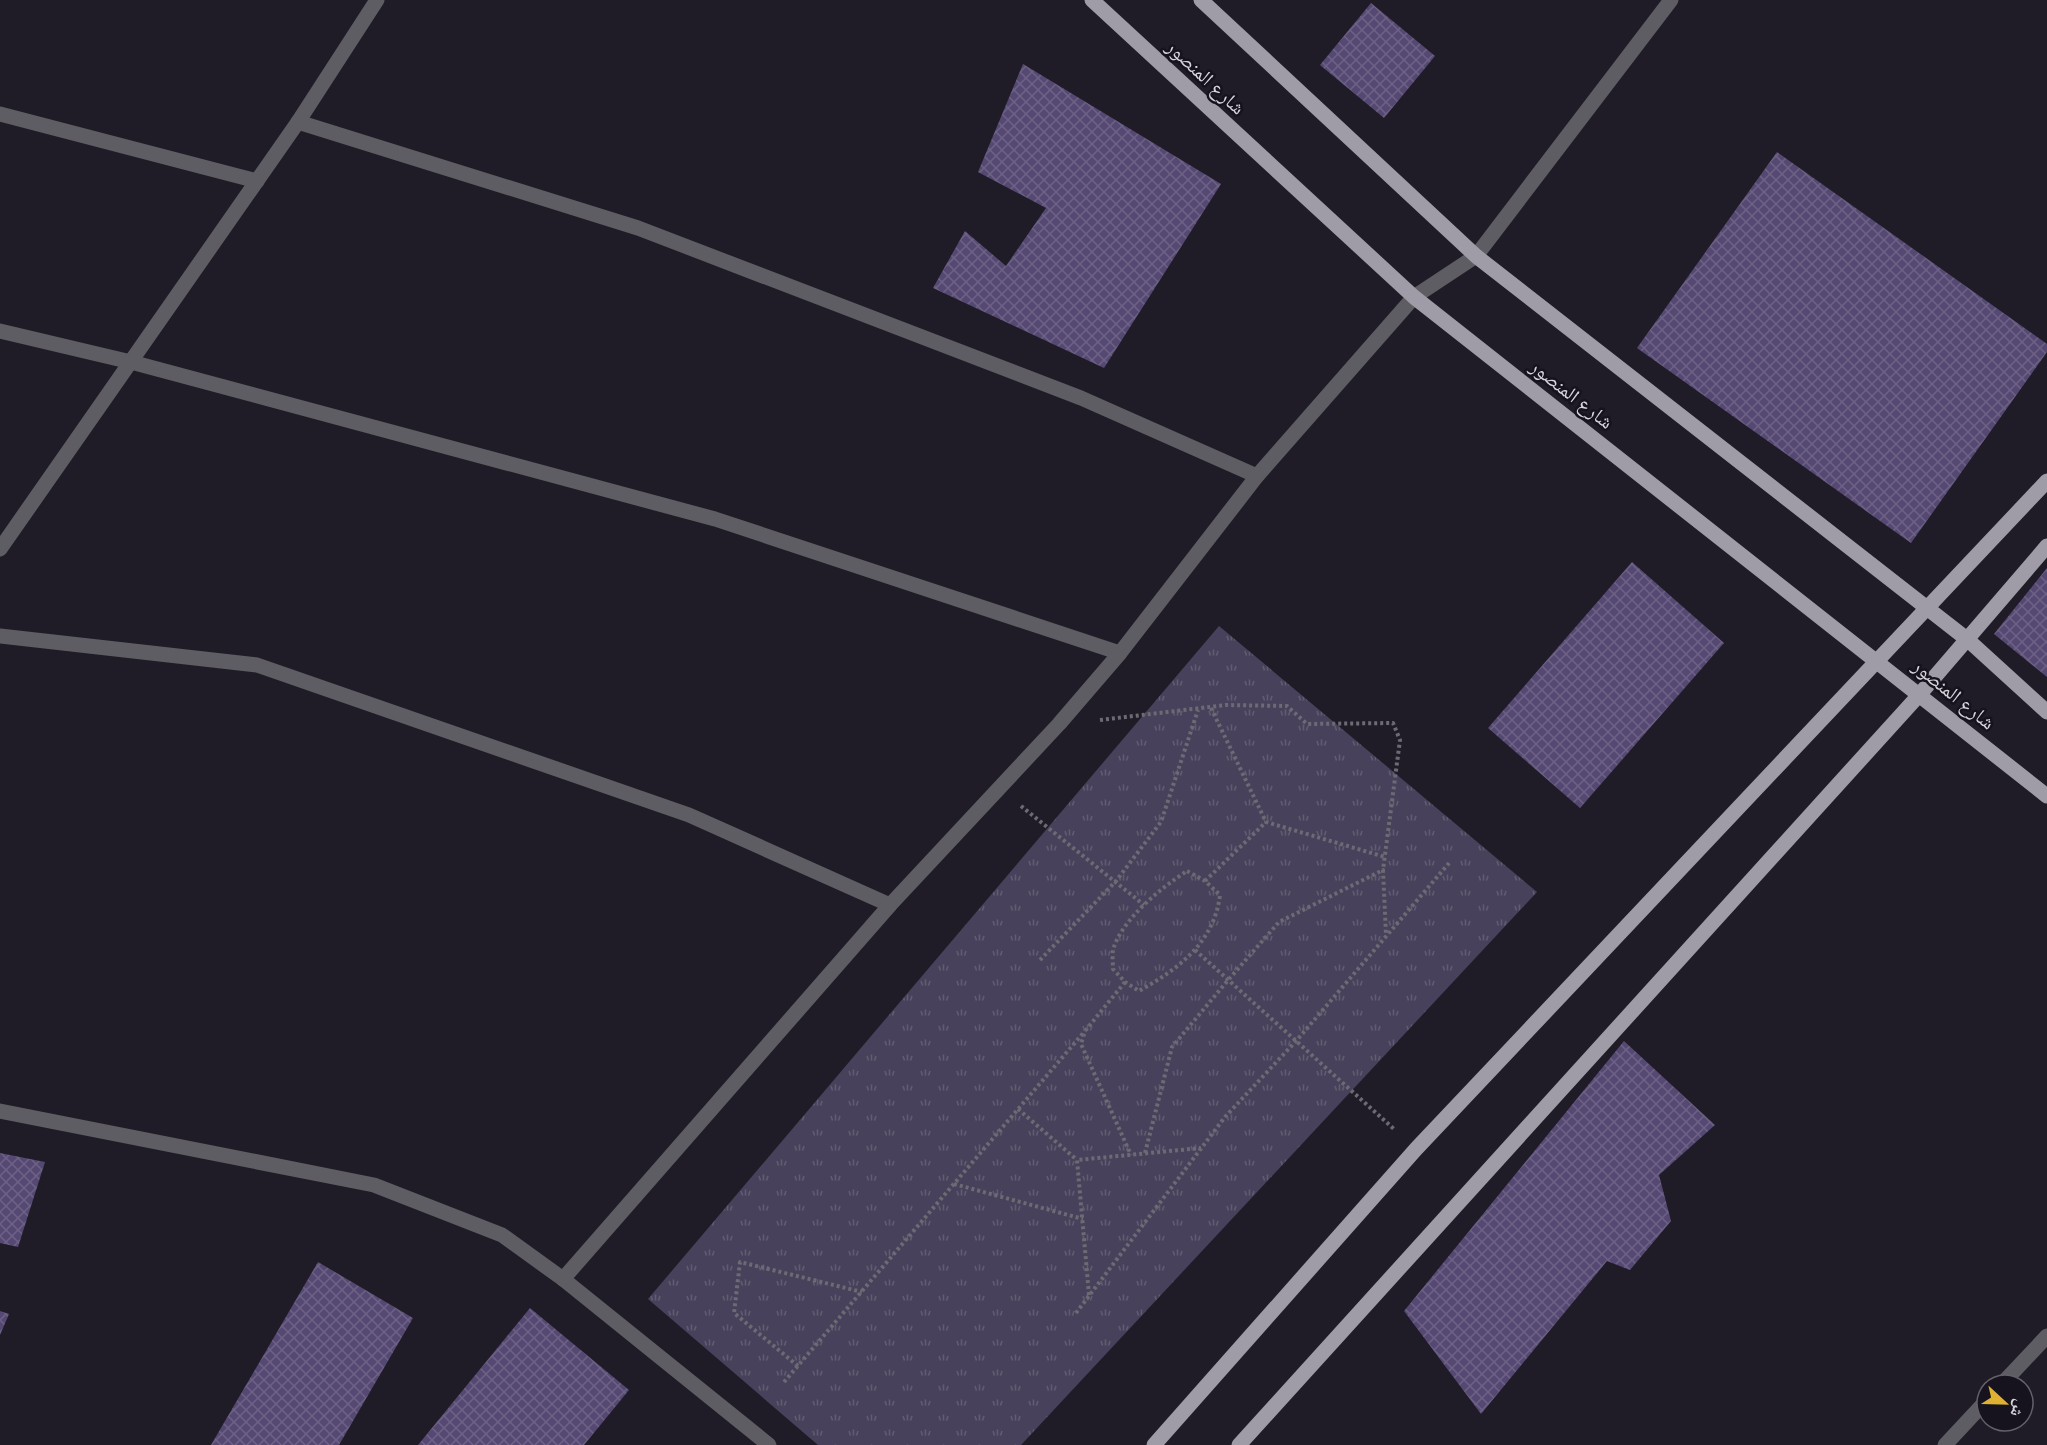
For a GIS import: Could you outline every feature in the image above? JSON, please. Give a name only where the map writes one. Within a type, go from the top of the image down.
[{"type":"main road","name":"شارع المنصور","points":[[1092,0],[1414,297],[1877,659],[2047,796]]},
{"type":"main road","points":[[1201,0],[1476,256],[1968,640],[2047,711]]},
{"type":"main road","points":[[1154,1445],[1416,1149],[2047,481]]},
{"type":"main road","points":[[1239,1445],[1920,694],[2047,546]]},
{"type":"street","points":[[0,549],[298,122],[377,0]]},
{"type":"street","points":[[563,1279],[890,905],[1059,724],[1120,653],[1257,476],[1414,297],[1476,256],[1671,0]]},
{"type":"street","points":[[0,114],[257,181]]},
{"type":"street","points":[[298,122],[638,228],[1081,398],[1257,476]]},
{"type":"street","points":[[0,331],[131,362],[715,519],[1120,653]]},
{"type":"street","points":[[0,636],[257,665],[689,814],[890,905]]},
{"type":"street","points":[[0,1111],[374,1185],[502,1235],[563,1279],[769,1445]]},
{"type":"street","points":[[2012,1373],[2047,1336]]},
{"type":"street","points":[[1946,1445],[1975,1413]]},
{"type":"path","points":[[1059,724],[1198,710],[1226,705],[1287,706],[1307,724],[1394,723],[1400,740],[1383,870],[1386,936]]},
{"type":"path","points":[[1211,708],[1266,822],[1385,856]]},
{"type":"path","points":[[1040,960],[1116,881],[1161,822],[1198,710]]},
{"type":"path","points":[[999,788],[1144,905]]},
{"type":"path","points":[[1205,881],[1266,822]]},
{"type":"path","points":[[1076,1313],[1225,1117],[1296,1040],[1450,862]]},
{"type":"path","points":[[1145,1153],[1172,1047],[1229,979],[1279,922],[1383,870]]},
{"type":"path","points":[[1187,871],[1205,881],[1220,895],[1217,917],[1196,950],[1171,973],[1139,991],[1125,982],[1113,969],[1113,950],[1122,932],[1144,905],[1168,883],[1187,871]]},
{"type":"path","points":[[1196,950],[1416,1149]]},
{"type":"path","points":[[784,1382],[1125,982]]},
{"type":"path","points":[[1085,1031],[1081,1044],[1131,1155]]},
{"type":"path","points":[[1018,1109],[1077,1160],[1089,1295]]},
{"type":"path","points":[[1077,1160],[1202,1148]]},
{"type":"path","points":[[954,1184],[1083,1220]]},
{"type":"path","points":[[798,1366],[734,1313],[740,1262],[862,1292]]},
{"type":"green space","points":[[1219,626],[1537,892],[1021,1445],[818,1445],[648,1299]]},
{"type":"building","points":[[1371,3],[1435,56],[1384,118],[1320,65]]},
{"type":"building","points":[[1023,64],[1221,184],[1104,368],[933,288],[965,231],[1006,266],[1046,208],[978,172]]},
{"type":"building","points":[[1777,152],[2047,344],[2047,352],[1911,543],[1637,348]]},
{"type":"building","points":[[1632,562],[1724,643],[1580,808],[1488,728]]},
{"type":"building","points":[[2047,568],[2047,677],[1994,634]]},
{"type":"building","points":[[1624,1041],[1715,1125],[1659,1175],[1671,1221],[1630,1270],[1607,1261],[1481,1414],[1404,1311]]},
{"type":"building","points":[[0,1153],[45,1162],[18,1247],[0,1243]]},
{"type":"building","points":[[318,1262],[413,1318],[339,1445],[211,1445]]},
{"type":"building","points":[[530,1308],[629,1390],[584,1445],[418,1445]]},
{"type":"building","points":[[0,1311],[9,1314],[0,1335]]}]
